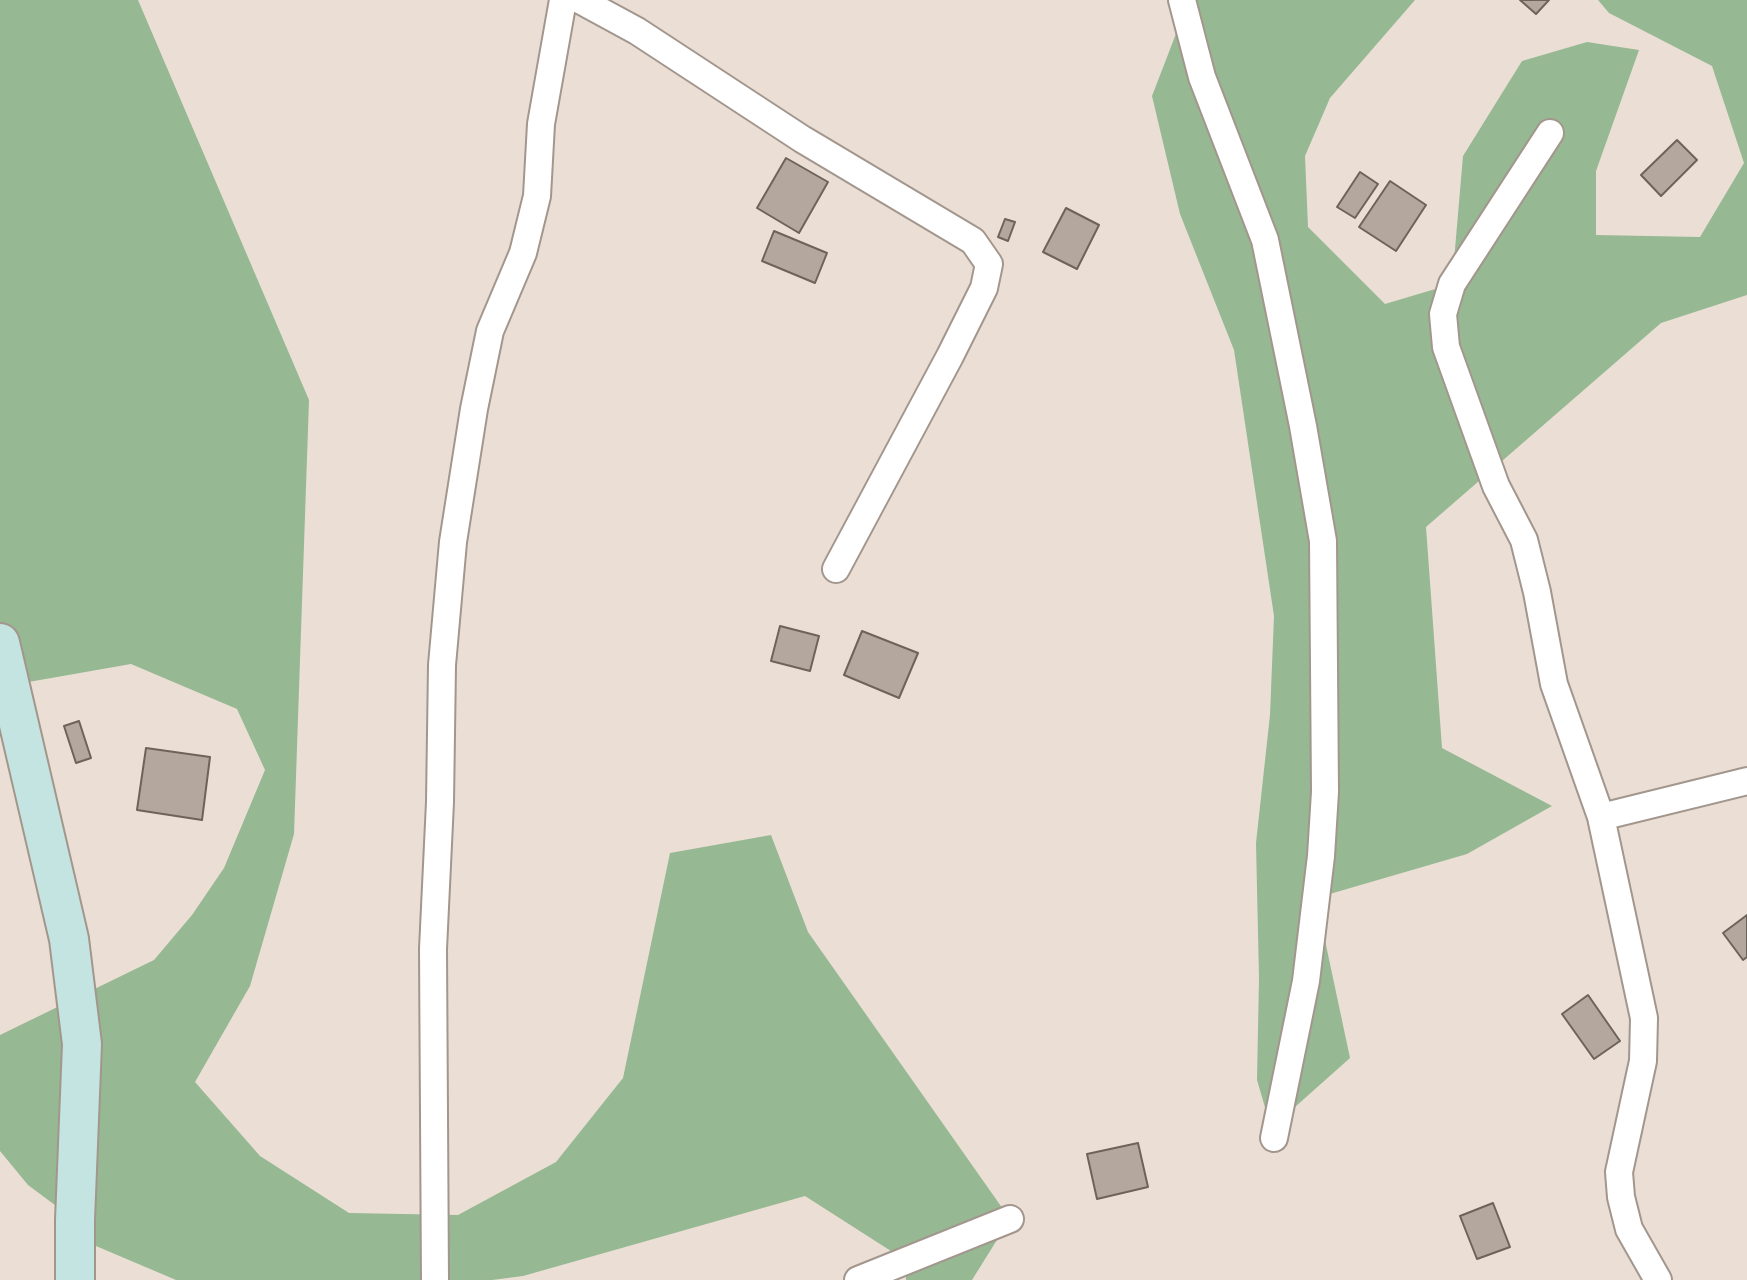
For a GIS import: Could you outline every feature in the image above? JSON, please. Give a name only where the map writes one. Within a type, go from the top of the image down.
[{"type":"street","points":[[435,1280],[433,949],[442,665],[453,542],[490,331],[523,253],[537,196],[541,124],[563,0]]},
{"type":"street","points":[[580,0],[637,31],[802,139],[973,241],[989,264],[984,288],[964,329],[836,569]]},
{"type":"street","points":[[1182,0],[1202,77],[1265,240],[1323,541],[1325,792],[1321,856],[1306,981],[1274,1138]]},
{"type":"street","points":[[1550,133],[1452,284],[1443,314],[1446,347],[1491,472],[1524,540],[1554,684],[1601,817],[1644,1018],[1643,1061],[1619,1172],[1621,1197],[1629,1229],[1658,1280]]},
{"type":"street","points":[[0,643],[69,939],[82,1044],[75,1280]]},
{"type":"street","points":[[1601,817],[1747,781]]},
{"type":"street","points":[[858,1280],[1010,1219]]},
{"type":"green space","points":[[0,0],[138,0],[309,400],[294,834],[250,986],[195,1082],[260,1156],[349,1213],[458,1215],[556,1162],[623,1078],[670,853],[771,835],[808,932],[1010,1219],[972,1280],[906,1280],[905,1260],[805,1196],[523,1276],[492,1280],[176,1280],[96,1246],[75,1220],[28,1185],[0,1151],[0,1035],[154,960],[192,915],[224,868],[265,770],[237,709],[131,664],[0,687]]},
{"type":"green space","points":[[1189,0],[1415,0],[1330,98],[1305,156],[1308,227],[1385,304],[1452,284],[1463,156],[1522,61],[1587,42],[1639,50],[1596,171],[1596,235],[1700,237],[1744,163],[1712,66],[1609,13],[1598,0],[1747,0],[1747,295],[1661,323],[1426,527],[1442,748],[1552,806],[1467,854],[1316,898],[1350,1058],[1277,1123],[1274,1138],[1257,1080],[1259,978],[1256,843],[1270,715],[1274,616],[1234,350],[1180,214],[1152,96]]},
{"type":"building","points":[[1520,0],[1549,0],[1536,14]]},
{"type":"building","points":[[1677,140],[1697,160],[1661,196],[1641,175]]},
{"type":"building","points":[[786,158],[828,182],[799,233],[757,208]]},
{"type":"building","points":[[1360,172],[1378,184],[1355,218],[1337,207]]},
{"type":"building","points":[[1390,181],[1426,205],[1396,251],[1359,227]]},
{"type":"building","points":[[1066,208],[1099,225],[1077,269],[1043,252]]},
{"type":"building","points":[[1005,219],[1015,222],[1008,241],[998,237]]},
{"type":"building","points":[[774,231],[827,253],[815,283],[762,261]]},
{"type":"building","points":[[780,626],[819,636],[810,671],[771,661]]},
{"type":"building","points":[[862,631],[918,653],[899,698],[844,675]]},
{"type":"building","points":[[79,721],[91,758],[76,763],[64,726]]},
{"type":"building","points":[[146,748],[210,757],[202,820],[137,810]]},
{"type":"building","points":[[1747,915],[1747,957],[1743,960],[1723,933]]},
{"type":"building","points":[[1588,995],[1620,1041],[1594,1059],[1562,1014]]},
{"type":"building","points":[[1138,1143],[1148,1187],[1097,1199],[1087,1154]]},
{"type":"building","points":[[1493,1203],[1510,1247],[1477,1259],[1460,1216]]}]
